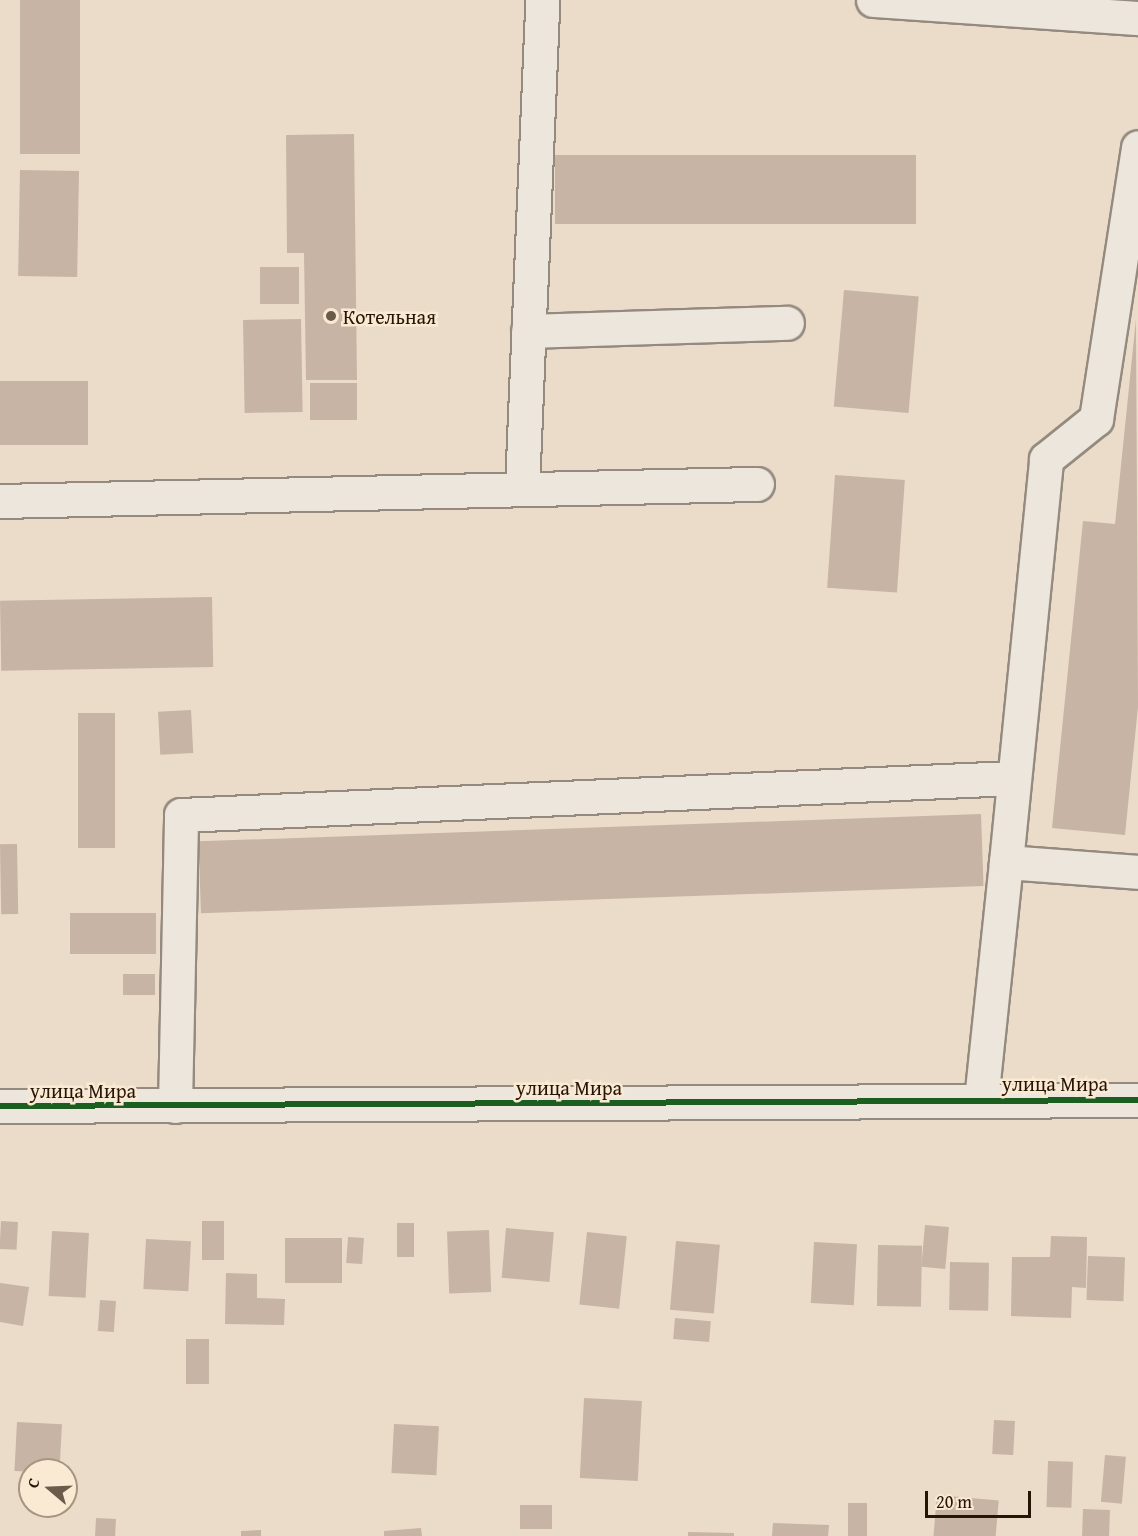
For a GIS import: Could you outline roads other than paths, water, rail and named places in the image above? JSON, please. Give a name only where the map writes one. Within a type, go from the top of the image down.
[{"type":"street","points":[[522,487],[542,0]]},
{"type":"street","points":[[873,0],[1138,18]]},
{"type":"street","points":[[981,1100],[1046,459],[1096,419],[1138,147]]},
{"type":"street","points":[[528,331],[787,323]]},
{"type":"street","points":[[0,501],[522,487],[757,484]]},
{"type":"street","points":[[175,1106],[181,815],[1012,778]]},
{"type":"street","points":[[1006,862],[1138,872]]},
{"type":"street","name":"улица Мира","points":[[0,1106],[1138,1100]]},
{"type":"place","name":"Котельная","points":[[331,316]]}]
